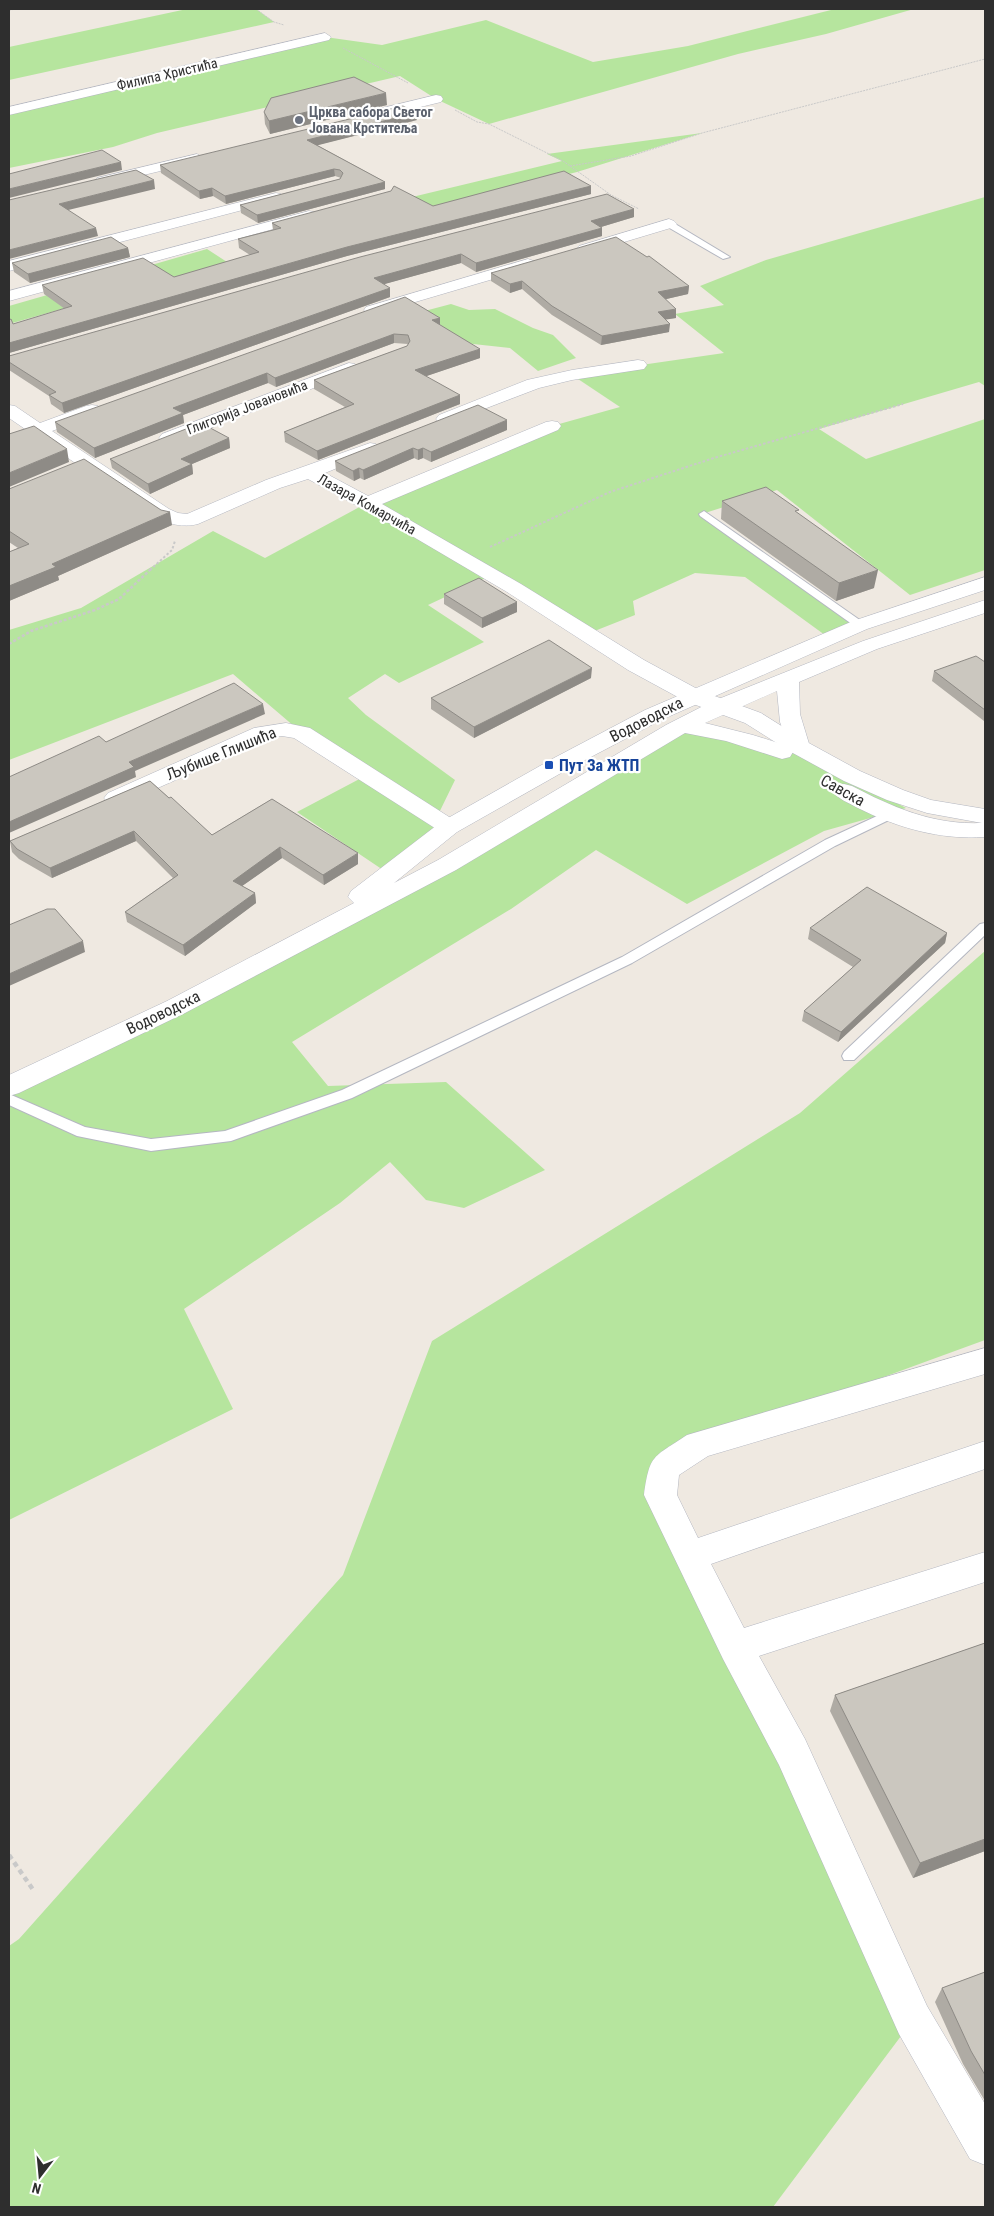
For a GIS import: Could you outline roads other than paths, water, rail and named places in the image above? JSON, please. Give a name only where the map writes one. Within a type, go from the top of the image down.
[{"type":"street","name":"Филипа Христића","points":[[9,111],[325,37]]},
{"type":"street","points":[[349,120],[436,99]]},
{"type":"street","points":[[93,184],[215,154]]},
{"type":"street","points":[[9,266],[287,194]]},
{"type":"street","points":[[9,296],[320,213]]},
{"type":"street","points":[[564,254],[669,224]]},
{"type":"street","points":[[355,316],[392,303],[545,260]]},
{"type":"street","name":"Глигорија Јовановића","points":[[149,445],[365,362]]},
{"type":"street","points":[[432,424],[533,384],[572,375],[638,365]]},
{"type":"street","points":[[9,441],[103,406]]},
{"type":"street","points":[[9,410],[90,465]]},
{"type":"street","points":[[367,503],[552,426]]},
{"type":"street","points":[[310,472],[387,442]]},
{"type":"street","points":[[69,470],[113,460]]},
{"type":"street","name":"Лазара Комарчића","points":[[90,465],[162,513],[171,518],[181,520],[191,520],[273,484],[310,472],[464,559],[636,665],[694,696]]},
{"type":"street","name":"Водоводска","points":[[315,934],[449,828],[562,762],[694,696],[860,625],[985,583]]},
{"type":"street","name":"Водоводска","points":[[9,1086],[176,1007],[447,865],[682,726],[719,707],[870,645],[985,606]]},
{"type":"street","points":[[682,726],[722,732],[791,749],[787,705],[788,680]]},
{"type":"street","name":"Савска","points":[[694,696],[719,707],[735,726],[895,795],[927,806],[985,816]]},
{"type":"street","name":"Љубише Глишића","points":[[93,808],[262,733],[281,728],[290,728],[318,743],[449,828]]},
{"type":"street","name":"Савска","points":[[791,749],[829,783],[890,814],[923,825],[947,830],[973,832],[985,830]]},
{"type":"street","points":[[985,1361],[698,1445],[664,1468],[660,1495],[735,1647],[792,1752],[913,2020],[985,2144]]},
{"type":"street","points":[[690,1556],[985,1455]]},
{"type":"street","points":[[735,1647],[985,1567]]},
{"type":"lane","points":[[669,224],[726,257]]},
{"type":"lane","points":[[704,514],[860,625]]},
{"type":"lane","points":[[9,1099],[82,1132],[150,1145],[226,1137],[347,1094],[627,960],[830,843],[890,814]]},
{"type":"lane","points":[[849,1056],[985,927]]},
{"type":"place","name":"Црква сабора Светог Јована Крститеља","points":[[299,120]]},
{"type":"place","name":"Пут За ЖТП","points":[[549,765]]}]
